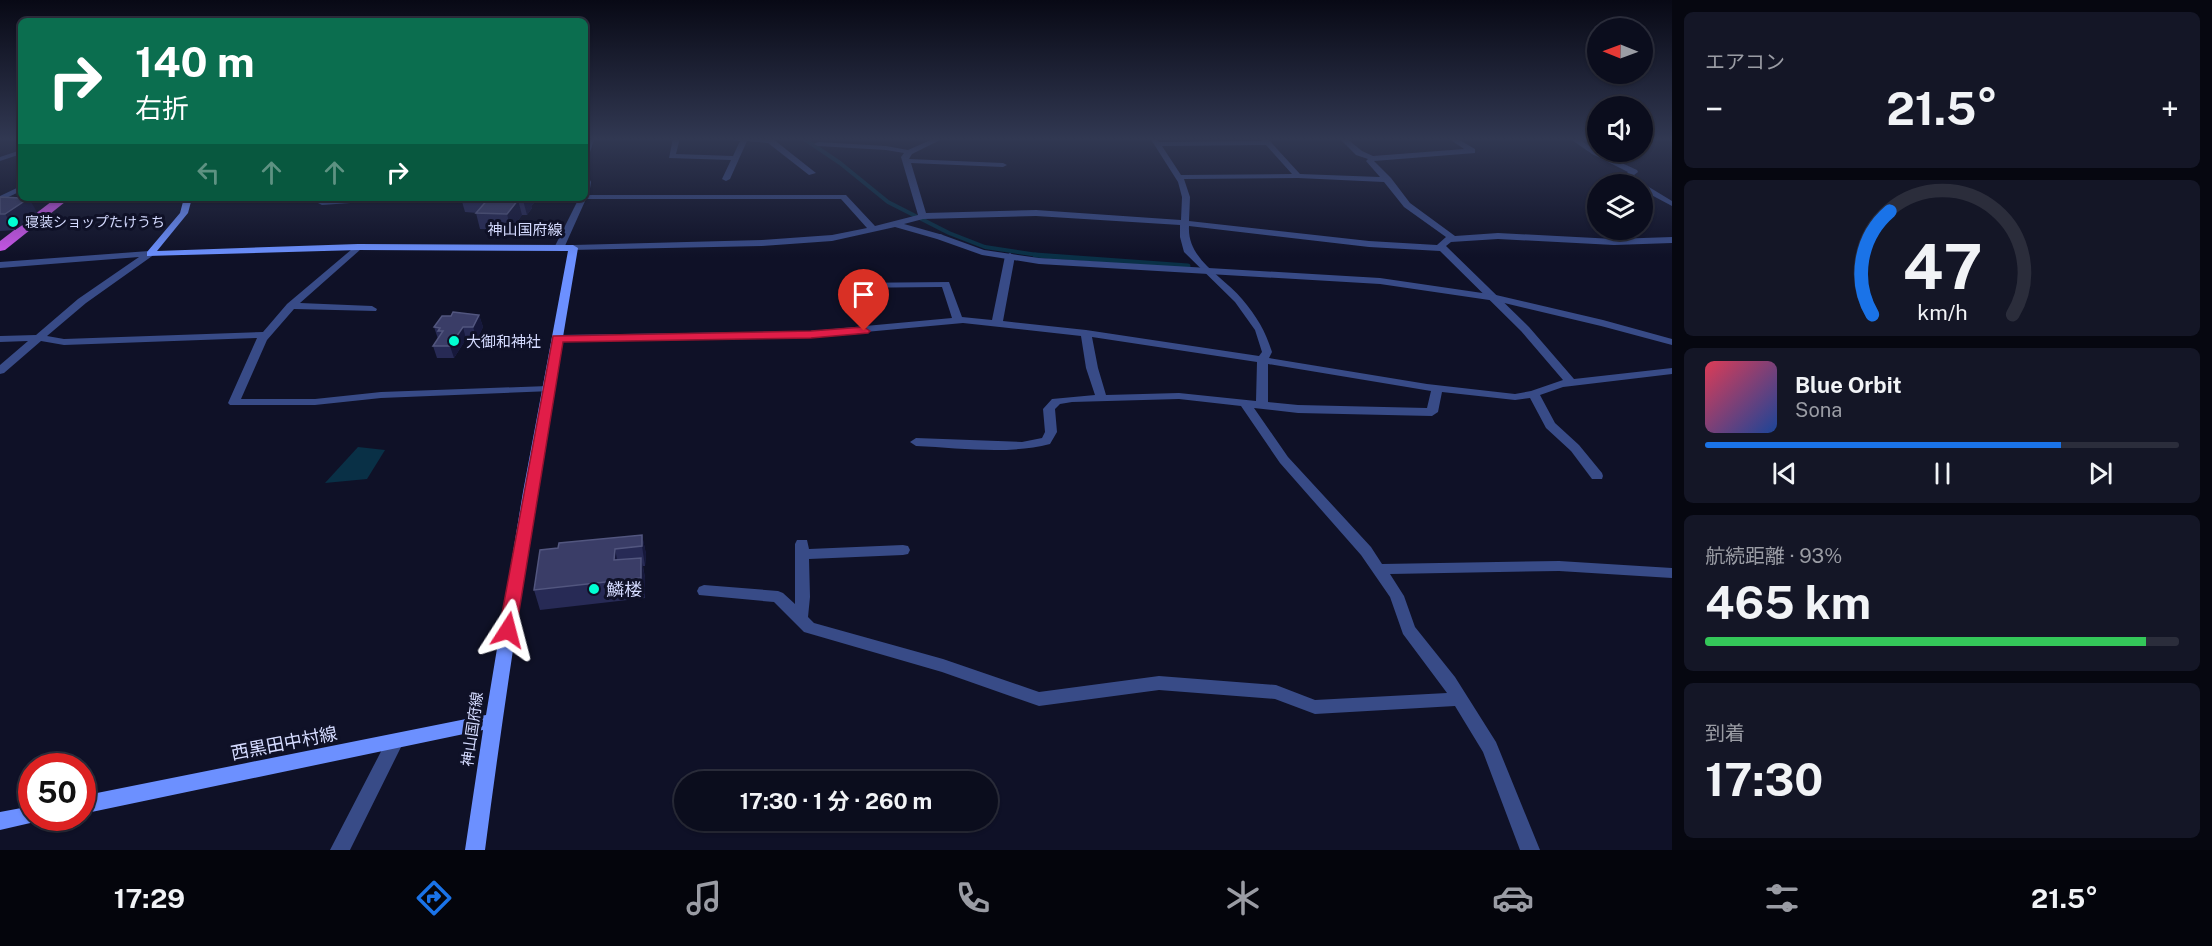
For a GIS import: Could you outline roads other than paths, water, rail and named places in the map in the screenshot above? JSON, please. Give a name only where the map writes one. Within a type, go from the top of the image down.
[{"type":"highway","points":[[0,247],[60,201]]},
{"type":"main road","points":[[150,254],[184,213],[187,201]]},
{"type":"main road","name":"神山国府線","points":[[150,254],[358,248],[573,248],[493,721],[475,850]]},
{"type":"main road","name":"西黒田中村線","points":[[96,802],[493,721]]},
{"type":"main road","points":[[0,821],[18,818]]},
{"type":"street","points":[[911,178],[920,216]]},
{"type":"street","points":[[1179,178],[1186,197],[1184,237],[1188,252],[1238,300],[1260,330],[1267,352],[1263,359],[1254,406],[1284,460],[1366,551],[1397,596],[1408,630],[1449,682],[1490,748],[1530,850]]},
{"type":"street","points":[[1336,178],[1388,180]]},
{"type":"street","points":[[1386,178],[1407,205],[1454,239]]},
{"type":"street","points":[[0,199],[18,190]]},
{"type":"street","points":[[1653,192],[1672,204]]},
{"type":"street","points":[[588,196],[843,196],[873,229]]},
{"type":"street","points":[[324,201],[322,203],[350,201]]},
{"type":"street","points":[[559,248],[582,201]]},
{"type":"street","points":[[573,248],[762,243],[832,238],[920,216],[1036,213],[1184,224],[1369,244],[1443,248],[1496,298],[1571,383]]},
{"type":"street","points":[[895,224],[982,252],[1039,261],[1380,281],[1496,298],[1672,342]]},
{"type":"street","points":[[1443,248],[1441,246],[1448,239],[1498,236],[1614,242],[1672,240]]},
{"type":"street","points":[[358,248],[291,306],[266,335],[234,403],[315,402],[381,395],[548,389]]},
{"type":"street","points":[[0,265],[150,254]]},
{"type":"street","points":[[0,371],[82,301],[150,254]]},
{"type":"street","points":[[997,323],[1010,256]]},
{"type":"street","points":[[845,286],[946,284],[958,320]]},
{"type":"street","points":[[879,285],[881,299]]},
{"type":"street","points":[[291,306],[372,309]]},
{"type":"street","points":[[557,338],[811,334],[958,320],[1086,333],[1437,388],[1515,397],[1534,394],[1546,386],[1616,378],[1650,370],[1672,370]]},
{"type":"street","points":[[1086,333],[1092,368],[1101,397]]},
{"type":"street","points":[[0,339],[41,338],[64,342],[266,335]]},
{"type":"street","points":[[916,442],[1022,446],[1046,441],[1051,432],[1049,409],[1056,401],[1101,397],[1179,396],[1298,409],[1432,412],[1432,399],[1437,388]]},
{"type":"street","points":[[1534,394],[1550,425],[1575,448],[1598,476]]},
{"type":"street","points":[[800,619],[803,597],[802,549],[903,550]]},
{"type":"street","points":[[1378,569],[1559,566],[1672,573]]},
{"type":"street","points":[[704,591],[778,597],[808,628],[943,666],[1039,699],[1159,683],[1276,692],[1315,707],[1459,699]]},
{"type":"street","points":[[340,850],[394,743]]},
{"type":"water","points":[[358,447],[385,450],[367,479],[325,483]]},
{"type":"waterway","points":[[858,178],[888,202],[949,233],[985,247],[1040,255]]},
{"type":"waterway","points":[[1035,255],[1040,255]]},
{"type":"waterway","points":[[1040,255],[1188,266]]},
{"type":"waterway","points":[[1040,255],[1051,257]]},
{"type":"place","name":"寝装ショップたけうち","points":[[13,222]]},
{"type":"place","name":"大御和神社","points":[[454,341]]},
{"type":"place","name":"鱗楼","points":[[594,589]]}]
